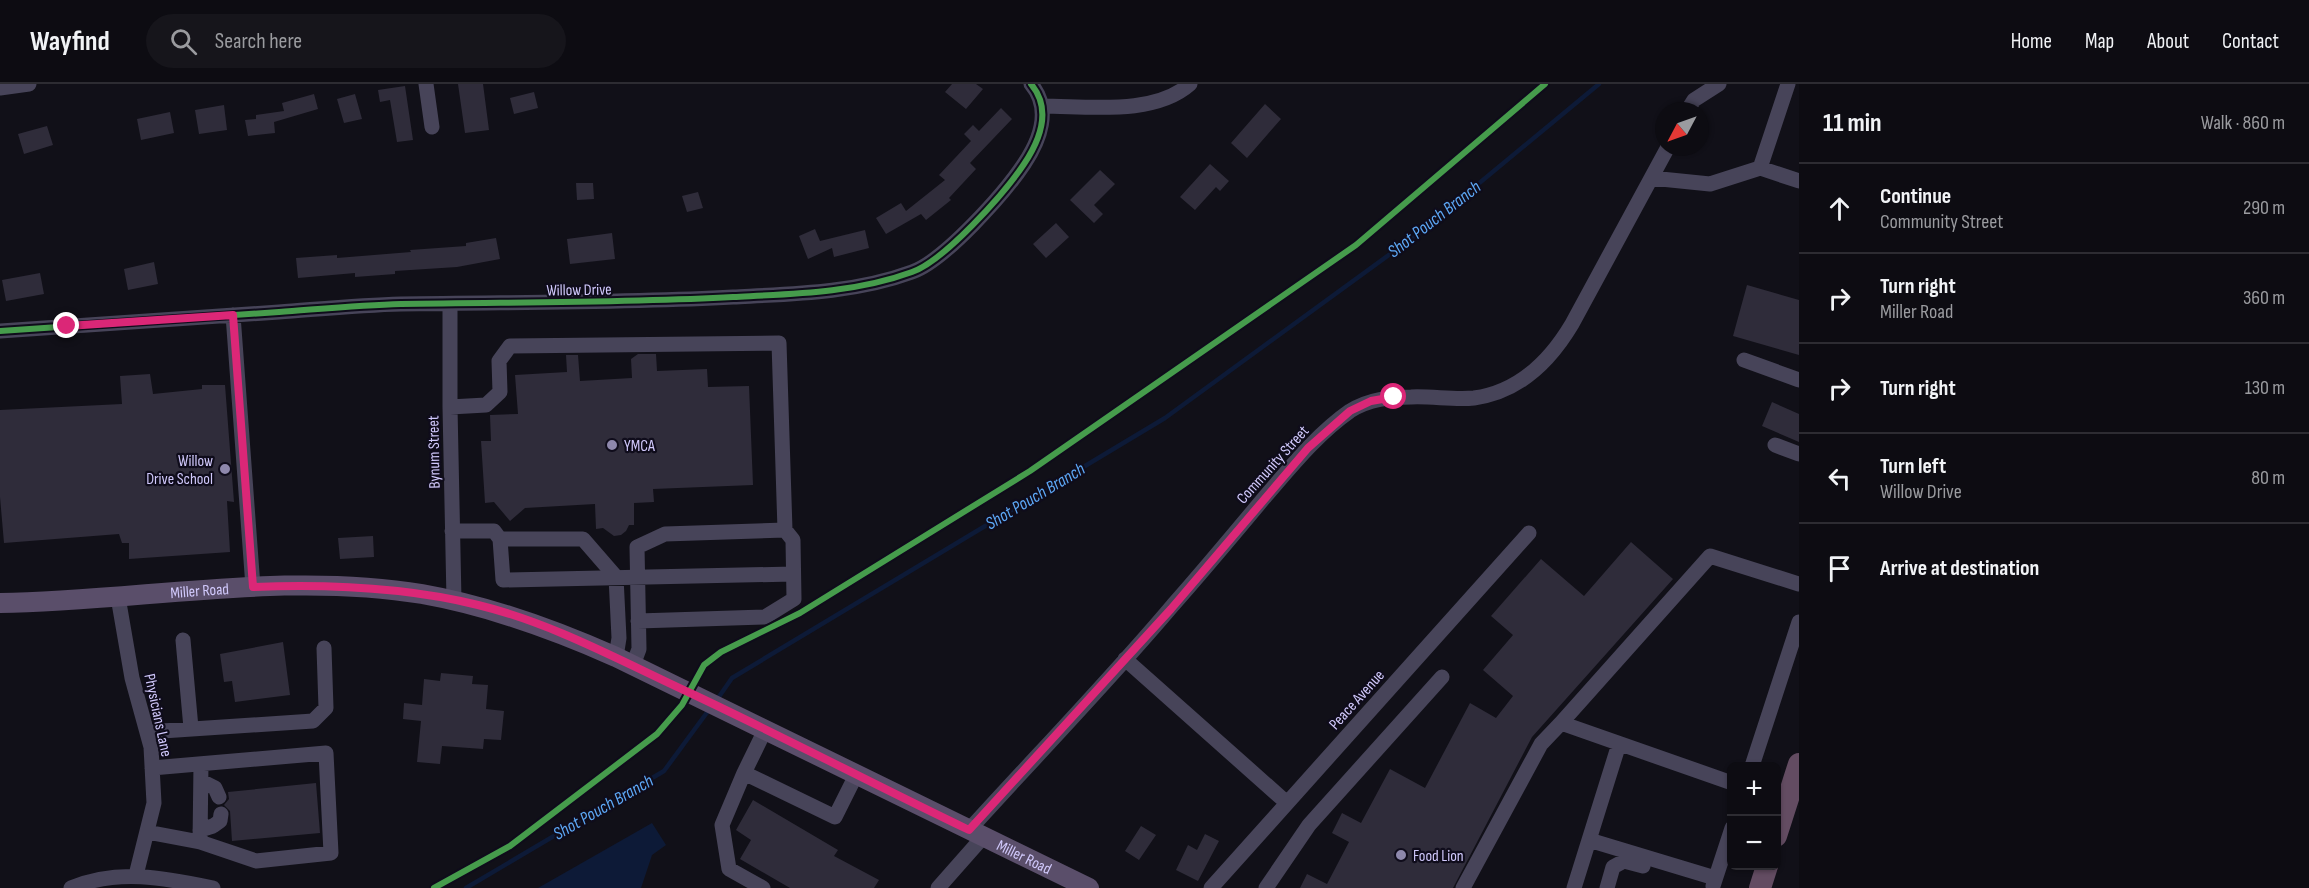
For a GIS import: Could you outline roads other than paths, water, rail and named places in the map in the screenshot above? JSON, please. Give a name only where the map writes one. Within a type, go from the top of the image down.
[{"type":"highway","points":[[1786,808],[1799,764]]},
{"type":"highway","points":[[1760,888],[1766,870]]},
{"type":"main road","name":"Miller Road","points":[[0,603],[253,587],[351,587],[420,594],[480,606],[541,625],[624,661],[1089,888]]},
{"type":"street","points":[[0,88],[29,84]]},
{"type":"street","points":[[426,84],[432,127]]},
{"type":"street","points":[[1031,84],[1042,106],[1143,105],[1167,99],[1190,84]]},
{"type":"street","points":[[1693,102],[1719,84]]},
{"type":"street","points":[[1760,168],[1787,84],[1799,88]]},
{"type":"street","name":"Willow Drive","points":[[0,331],[399,304],[644,302],[786,294],[854,287],[913,272],[940,255],[1002,194],[1016,176],[1035,148],[1041,133],[1042,106]]},
{"type":"street","name":"Community Street","points":[[938,888],[976,834],[1125,659],[1171,609],[1308,448],[1350,411],[1371,401],[1394,397],[1465,398],[1499,392],[1510,388],[1534,371],[1563,338],[1663,156]]},
{"type":"street","points":[[1651,178],[1710,184],[1760,168],[1799,181]]},
{"type":"street","name":"Bynum Street","points":[[450,304],[454,600]]},
{"type":"street","points":[[233,315],[253,587]]},
{"type":"street","points":[[450,407],[486,405],[500,392],[500,362],[510,346],[780,343],[785,530],[793,540],[794,599],[765,617],[638,621]]},
{"type":"street","points":[[1744,360],[1799,381]]},
{"type":"street","points":[[1775,445],[1799,454]]},
{"type":"street","points":[[500,539],[583,538],[616,577],[619,639],[624,661],[639,649],[637,547],[664,534],[785,530]]},
{"type":"street","points":[[452,531],[494,531],[500,539],[503,580],[793,574]]},
{"type":"street","name":"Peace Avenue","points":[[1211,888],[1529,533]]},
{"type":"street","points":[[1463,888],[1541,744],[1710,556],[1799,584]]},
{"type":"street","name":"Physicians Lane","points":[[118,597],[132,678],[151,747],[154,803],[136,875]]},
{"type":"street","points":[[1753,762],[1799,622]]},
{"type":"street","points":[[183,640],[191,728]]},
{"type":"street","points":[[147,732],[313,721],[326,708],[324,648]]},
{"type":"street","points":[[1125,659],[1287,802]]},
{"type":"street","points":[[1266,888],[1309,825],[1442,677]]},
{"type":"street","points":[[1561,723],[1727,782]]},
{"type":"street","points":[[763,888],[729,869],[722,825],[765,730]]},
{"type":"street","points":[[1574,888],[1619,744]]},
{"type":"street","points":[[147,832],[200,836],[256,861],[331,853],[326,753],[152,768]]},
{"type":"street","points":[[200,836],[201,764]]},
{"type":"street","points":[[744,773],[835,817],[856,775]]},
{"type":"street","points":[[201,781],[215,788],[219,797]]},
{"type":"street","points":[[200,836],[220,821],[220,814]]},
{"type":"street","points":[[1589,840],[1667,864],[1714,883],[1727,841]]},
{"type":"street","points":[[1607,888],[1613,867],[1624,861],[1660,870],[1667,864]]},
{"type":"street","points":[[71,888],[90,880],[136,875],[161,877],[213,888]]},
{"type":"water","points":[[652,823],[666,845],[652,855],[641,888],[538,888]]},
{"type":"waterway","name":"Shot Pouch Branch","points":[[716,701],[732,678],[1165,418],[1419,233],[1599,84]]},
{"type":"waterway","name":"Shot Pouch Branch","points":[[466,888],[664,771],[711,707]]},
{"type":"place","name":"YMCA","points":[[612,445]]},
{"type":"place","name":"Willow Drive School","points":[[225,469]]},
{"type":"place","name":"Food Lion","points":[[1401,855]]}]
